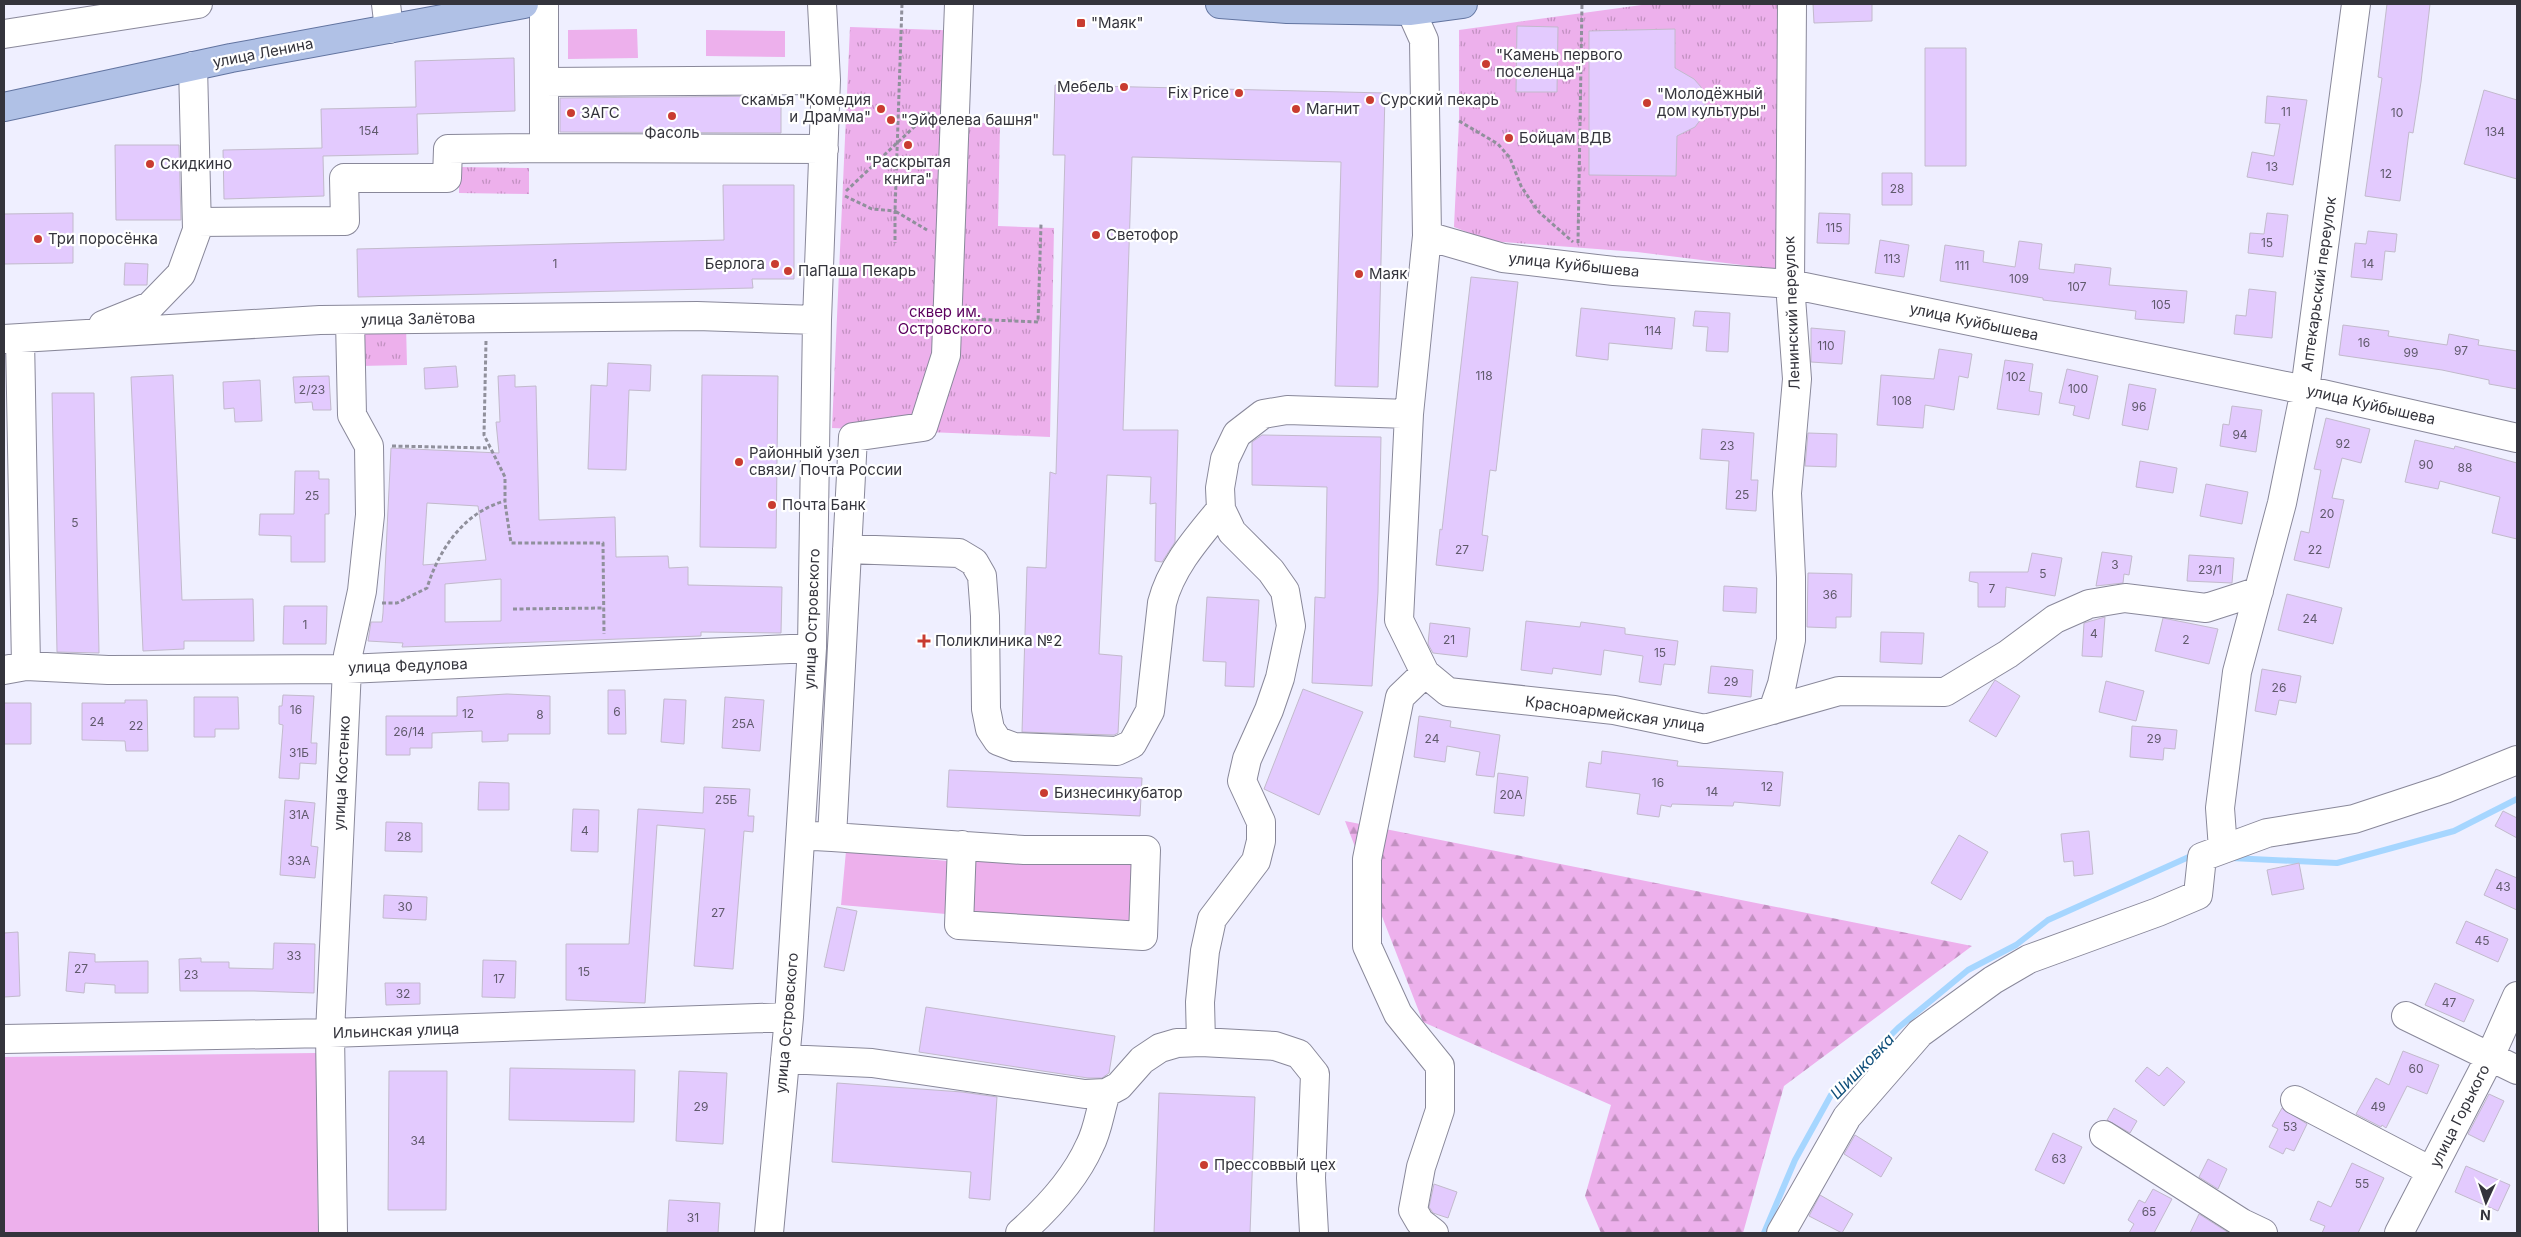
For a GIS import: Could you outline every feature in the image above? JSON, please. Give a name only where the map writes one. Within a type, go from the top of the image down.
[{"type":"main road","name":"улица Ленина","points":[[4,107],[193,66],[387,16],[524,4]]},
{"type":"main road","points":[[1220,4],[1287,9],[1410,11],[1463,4]]},
{"type":"street","points":[[4,34],[198,4]]},
{"type":"street","points":[[544,4],[544,148]]},
{"type":"street","name":"улица Островского","points":[[769,1233],[789,1016],[812,648],[817,320],[826,80],[822,4]]},
{"type":"street","points":[[832,837],[853,532],[853,437],[923,427],[946,355],[959,4]]},
{"type":"street","name":"Ленинский переулок","points":[[1773,710],[1782,684],[1791,640],[1792,577],[1787,493],[1797,379],[1790,284],[1792,4]]},
{"type":"street","name":"Аптекарьский переулок","points":[[1780,1233],[1847,1117],[1920,1033],[1993,980],[2029,959],[2158,912],[2198,895],[2216,852],[2237,672],[2282,503],[2305,390],[2356,4]]},
{"type":"street","points":[[1410,11],[1424,40],[1428,236],[1409,414],[1399,620],[1425,673],[1400,698],[1398,707],[1367,859],[1367,946],[1398,1014],[1440,1066],[1440,1110],[1421,1167],[1413,1210],[1420,1222],[1434,1233]]},
{"type":"street","points":[[81,334],[150,306],[181,274],[198,230],[193,66]]},
{"type":"street","points":[[544,82],[826,80]]},
{"type":"street","points":[[197,222],[344,221],[344,178],[447,178],[448,149],[824,149]]},
{"type":"street","name":"улица Куйбышева","points":[[1428,236],[1503,258],[1578,258],[1790,284],[2305,390],[2517,438]]},
{"type":"street","name":"улица Залётова","points":[[12,339],[350,320],[698,316],[817,320]]},
{"type":"street","name":"улица Костенко","points":[[333,1233],[330,1033],[347,668],[359,602],[370,515],[369,446],[352,415],[350,320]]},
{"type":"street","points":[[12,339],[15,668]]},
{"type":"street","points":[[1201,1042],[1200,1002],[1205,951],[1212,919],[1256,860],[1261,841],[1261,822],[1242,781],[1248,759],[1269,710],[1280,678],[1290,626],[1286,592],[1271,571],[1232,532],[1221,509],[1220,488],[1225,459],[1237,434],[1263,414],[1287,410],[1409,414]]},
{"type":"street","points":[[853,532],[959,553],[974,562],[982,576],[985,616],[986,708],[990,729],[998,740],[1014,747],[1117,750],[1132,744],[1150,711],[1162,603],[1166,589],[1188,550],[1221,509]]},
{"type":"street","name":"Красноармейская улица","points":[[1425,673],[1448,692],[1614,710],[1705,729],[1839,691],[1945,692],[2008,654],[2055,619],[2089,604],[2125,598],[2206,608],[2259,591]]},
{"type":"street","name":"улица Федулова","points":[[15,668],[108,670],[347,668],[812,648]]},
{"type":"street","points":[[2216,852],[2267,833],[2354,819],[2445,789],[2517,760]]},
{"type":"street","points":[[800,835],[962,845],[1024,850],[1146,850],[1143,936],[959,925],[962,845]]},
{"type":"street","name":"улица Горького","points":[[2399,1233],[2489,1058],[2517,996]]},
{"type":"street","name":"Ильинская улица","points":[[4,1039],[330,1033],[789,1016]]},
{"type":"street","points":[[2406,1016],[2517,1070]]},
{"type":"street","points":[[785,1059],[872,1063],[1085,1094],[1106,1093],[1119,1086],[1142,1060],[1160,1048],[1177,1043],[1201,1042],[1275,1046],[1299,1054],[1314,1074],[1311,1178],[1314,1233]]},
{"type":"street","points":[[1020,1233],[1037,1218],[1075,1172],[1091,1144],[1106,1093]]},
{"type":"street","points":[[2295,1100],[2431,1171]]},
{"type":"street","points":[[2104,1135],[2242,1223],[2263,1233]]},
{"type":"path","points":[[895,243],[902,4]]},
{"type":"path","points":[[1578,258],[1582,4]]},
{"type":"path","points":[[951,245],[895,211],[872,209],[842,195],[897,141],[956,90]]},
{"type":"path","points":[[1459,122],[1498,144],[1510,158],[1521,186],[1539,212],[1572,239],[1578,258]]},
{"type":"path","points":[[948,318],[1038,322],[1041,224]]},
{"type":"path","points":[[486,318],[484,435],[505,476],[505,501],[511,543],[603,543],[604,658]]},
{"type":"path","points":[[369,446],[491,448]]},
{"type":"path","points":[[359,602],[397,603],[427,588],[434,565],[458,530],[482,509],[505,501]]},
{"type":"path","points":[[513,609],[604,608]]},
{"type":"green space","points":[[1649,4],[1792,4],[1782,270],[1637,252],[1490,241],[1454,227],[1459,121],[1459,30]]},
{"type":"green space","name":"сквер им. Островского","points":[[850,27],[969,31],[967,122],[1000,124],[998,226],[1054,228],[1050,437],[832,428]]},
{"type":"green space","points":[[637,29],[638,58],[568,59],[568,30]]},
{"type":"green space","points":[[706,30],[785,31],[785,57],[706,56]]},
{"type":"green space","points":[[459,167],[529,168],[529,194],[459,193]]},
{"type":"green space","points":[[406,325],[407,365],[360,366],[359,326]]},
{"type":"green space","points":[[1345,821],[1972,946],[1784,1086],[1743,1233],[1601,1233],[1585,1196],[1611,1105],[1423,1022]]},
{"type":"green space","points":[[846,851],[947,861],[946,914],[841,905]]},
{"type":"green space","points":[[972,856],[1134,857],[1132,924],[969,916]]},
{"type":"green space","points":[[316,1053],[318,1233],[4,1233],[4,1057]]},
{"type":"building","points":[[1813,4],[1872,4],[1872,21],[1814,23]]},
{"type":"building","points":[[2387,4],[2430,4],[2421,82],[2413,133],[2409,132],[2400,201],[2365,196],[2382,78],[2378,77]]},
{"type":"building","points":[[1517,26],[1558,27],[1557,92],[1516,92]]},
{"type":"building","name":"\"Молодёжный дом культуры\"","points":[[1675,29],[1675,68],[1694,79],[1701,87],[1705,98],[1705,109],[1701,119],[1695,127],[1677,136],[1676,176],[1589,175],[1589,31]]},
{"type":"building","points":[[1925,48],[1966,48],[1966,166],[1925,166]]},
{"type":"building","points":[[514,58],[515,111],[417,114],[418,154],[323,156],[324,196],[224,199],[223,150],[322,148],[321,109],[416,107],[415,61]]},
{"type":"building","points":[[1055,85],[1385,93],[1378,387],[1335,386],[1341,162],[1132,157],[1123,430],[1178,430],[1175,542],[1162,562],[1155,561],[1156,503],[1150,504],[1151,477],[1107,475],[1099,654],[1122,656],[1118,733],[1114,735],[1022,732],[1027,567],[1046,568],[1050,472],[1056,474],[1065,155],[1053,155]]},
{"type":"building","points":[[2484,90],[2517,100],[2517,179],[2464,164]]},
{"type":"building","points":[[781,96],[781,133],[560,132],[560,98]]},
{"type":"building","points":[[2267,96],[2307,100],[2293,185],[2247,177],[2252,152],[2274,156],[2280,124],[2265,123]]},
{"type":"building","name":"Скидкино","points":[[115,145],[179,145],[181,220],[116,220]]},
{"type":"building","points":[[1882,173],[1912,173],[1912,205],[1882,205]]},
{"type":"building","points":[[723,185],[794,185],[794,279],[752,279],[753,288],[358,297],[357,249],[724,240]]},
{"type":"building","name":"Три поросёнка","points":[[73,213],[73,263],[4,264],[4,214]]},
{"type":"building","points":[[1819,213],[1850,214],[1849,244],[1817,243]]},
{"type":"building","points":[[2267,213],[2288,215],[2283,257],[2248,253],[2250,233],[2264,234]]},
{"type":"building","points":[[2368,231],[2397,234],[2395,252],[2385,251],[2382,280],[2351,277],[2355,243],[2366,244]]},
{"type":"building","points":[[1880,240],[1909,245],[1904,277],[1875,273]]},
{"type":"building","points":[[2019,241],[2042,244],[2039,269],[2074,273],[2075,264],[2111,268],[2109,285],[2187,291],[2184,323],[2135,319],[2136,311],[2043,300],[2043,298],[1940,281],[1945,245],[1984,251],[1983,262],[2015,267]]},
{"type":"building","points":[[125,263],[148,264],[147,285],[124,285]]},
{"type":"building","points":[[1471,277],[1518,282],[1496,471],[1490,470],[1482,535],[1488,536],[1483,571],[1436,565],[1440,529],[1442,530]]},
{"type":"building","points":[[2249,289],[2276,292],[2272,338],[2234,334],[2236,315],[2246,316]]},
{"type":"building","points":[[1581,308],[1675,318],[1672,349],[1609,343],[1608,360],[1576,356]]},
{"type":"building","points":[[1695,311],[1730,313],[1728,352],[1706,351],[1708,327],[1693,326]]},
{"type":"building","points":[[2343,325],[2389,331],[2388,336],[2447,345],[2449,334],[2479,340],[2478,345],[2517,351],[2517,389],[2489,384],[2489,380],[2442,370],[2339,355]]},
{"type":"building","points":[[1811,328],[1845,331],[1842,364],[1811,362]]},
{"type":"building","points":[[1939,349],[1972,354],[1968,378],[1959,376],[1954,410],[1925,405],[1923,428],[1877,425],[1881,375],[1934,379]]},
{"type":"building","points":[[2005,360],[2033,364],[2029,391],[2042,393],[2039,415],[1997,409]]},
{"type":"building","points":[[608,363],[651,365],[650,391],[629,390],[626,470],[588,469],[591,385],[607,386]]},
{"type":"building","points":[[456,366],[458,387],[425,389],[424,368]]},
{"type":"building","points":[[2067,369],[2098,376],[2089,419],[2073,415],[2075,406],[2059,403]]},
{"type":"building","points":[[173,375],[182,600],[253,599],[254,641],[184,641],[184,649],[143,651],[131,377]]},
{"type":"building","points":[[515,375],[515,387],[536,386],[539,520],[615,517],[616,557],[668,556],[669,568],[688,567],[688,585],[782,587],[781,633],[701,632],[701,636],[402,647],[403,643],[368,641],[371,622],[382,622],[391,448],[499,453],[496,422],[500,422],[498,376]],"holes":[[[427,503],[478,506],[486,560],[423,565]],[[501,579],[501,621],[445,622],[445,584]]]},
{"type":"building","name":"Районный узел связи/ Почта России","points":[[702,375],[778,376],[776,548],[700,547]]},
{"type":"building","points":[[329,376],[331,410],[313,410],[312,402],[295,403],[293,377]]},
{"type":"building","points":[[260,380],[262,421],[235,422],[234,408],[224,409],[223,382]]},
{"type":"building","points":[[2129,384],[2156,389],[2148,430],[2122,425]]},
{"type":"building","points":[[52,393],[94,393],[99,653],[57,652]]},
{"type":"building","points":[[2232,406],[2262,410],[2256,452],[2220,446],[2223,424],[2229,425]]},
{"type":"building","points":[[2326,418],[2370,429],[2361,463],[2342,458],[2332,498],[2344,500],[2329,568],[2294,560],[2301,531],[2309,533],[2321,470],[2314,469]]},
{"type":"building","points":[[1702,429],[1754,433],[1751,480],[1758,480],[1756,511],[1726,509],[1729,461],[1700,459]]},
{"type":"building","points":[[1808,433],[1837,434],[1836,467],[1805,466]]},
{"type":"building","points":[[1262,435],[1381,437],[1378,592],[1372,686],[1312,683],[1315,597],[1325,598],[1327,487],[1252,485],[1252,442]]},
{"type":"building","points":[[2415,440],[2454,449],[2455,446],[2517,463],[2517,539],[2492,533],[2500,497],[2440,481],[2438,489],[2405,482]]},
{"type":"building","points":[[2140,461],[2177,468],[2173,493],[2136,487]]},
{"type":"building","points":[[295,471],[319,471],[319,479],[329,479],[329,514],[325,514],[325,562],[291,562],[291,536],[259,535],[260,514],[294,514]]},
{"type":"building","points":[[2206,484],[2248,492],[2242,524],[2200,516]]},
{"type":"building","points":[[2102,552],[2132,556],[2129,575],[2124,574],[2123,583],[2096,586]]},
{"type":"building","points":[[2032,553],[2062,558],[2055,596],[2006,587],[2005,607],[1978,607],[1978,583],[1969,581],[1970,572],[2028,572]]},
{"type":"building","points":[[2189,555],[2234,558],[2232,583],[2187,581]]},
{"type":"building","points":[[1808,573],[1852,574],[1851,617],[1836,617],[1836,628],[1807,627]]},
{"type":"building","points":[[1724,586],[1757,588],[1756,613],[1723,611]]},
{"type":"building","points":[[2287,594],[2342,608],[2333,644],[2278,630]]},
{"type":"building","points":[[1207,597],[1259,600],[1254,687],[1225,686],[1226,662],[1203,661]]},
{"type":"building","points":[[284,606],[327,606],[326,644],[283,644]]},
{"type":"building","points":[[2105,617],[2102,657],[2082,656],[2084,623]]},
{"type":"building","points":[[2163,618],[2218,629],[2209,664],[2155,651]]},
{"type":"building","points":[[1526,621],[1580,627],[1581,622],[1625,628],[1625,634],[1678,641],[1675,665],[1664,664],[1661,685],[1639,682],[1643,656],[1604,650],[1601,675],[1553,668],[1552,674],[1521,670]]},
{"type":"building","points":[[1430,623],[1470,628],[1467,657],[1433,653],[1428,644]]},
{"type":"building","points":[[1881,632],[1924,633],[1922,664],[1880,662]]},
{"type":"building","points":[[1711,666],[1753,670],[1751,697],[1708,693]]},
{"type":"building","points":[[2262,669],[2301,676],[2296,703],[2279,700],[2276,715],[2255,711]]},
{"type":"building","points":[[1995,680],[2020,696],[1996,737],[1969,721]]},
{"type":"building","points":[[2106,681],[2144,691],[2136,721],[2099,712]]},
{"type":"building","points":[[1303,689],[1363,712],[1319,815],[1264,789]]},
{"type":"building","points":[[608,690],[625,690],[626,734],[608,734]]},
{"type":"building","points":[[507,694],[550,696],[550,734],[508,734],[508,741],[482,742],[482,731],[432,733],[432,748],[410,748],[410,755],[386,755],[386,716],[457,716],[457,697]]},
{"type":"building","points":[[283,695],[314,696],[311,743],[317,743],[316,764],[300,763],[299,779],[279,778],[283,725],[279,724],[279,706],[282,706]]},
{"type":"building","points":[[194,697],[238,697],[239,729],[215,729],[215,737],[194,737]]},
{"type":"building","points":[[725,697],[764,700],[760,751],[722,748]]},
{"type":"building","points":[[664,699],[686,700],[684,744],[661,742]]},
{"type":"building","points":[[125,700],[147,700],[148,751],[126,751],[125,741],[82,740],[82,703],[125,703]]},
{"type":"building","points":[[4,703],[31,703],[31,744],[4,744]]},
{"type":"building","points":[[1419,716],[1451,721],[1450,727],[1500,735],[1494,777],[1476,775],[1480,752],[1447,746],[1445,762],[1414,757]]},
{"type":"building","points":[[2132,726],[2177,730],[2175,749],[2164,748],[2163,760],[2130,757]]},
{"type":"building","points":[[1602,751],[1678,761],[1677,766],[1783,772],[1780,806],[1734,802],[1733,806],[1672,804],[1671,807],[1661,805],[1659,817],[1637,814],[1640,794],[1586,787],[1589,762],[1601,764]]},
{"type":"building","name":"Бизнесинкубатор","points":[[949,770],[1142,778],[1140,816],[947,807]]},
{"type":"building","points":[[1498,773],[1528,777],[1524,816],[1494,813]]},
{"type":"building","points":[[479,782],[509,783],[509,810],[478,810]]},
{"type":"building","points":[[704,787],[750,789],[748,816],[754,816],[753,832],[744,831],[733,969],[694,966],[705,829],[657,825],[645,1003],[566,1000],[566,944],[629,944],[638,809],[703,813]]},
{"type":"building","points":[[285,800],[315,803],[311,846],[318,847],[315,878],[280,875]]},
{"type":"building","points":[[573,809],[599,810],[598,852],[571,851]]},
{"type":"building","points":[[2503,811],[2517,818],[2517,838],[2495,826]]},
{"type":"building","points":[[386,822],[422,823],[422,852],[385,851]]},
{"type":"building","points":[[2089,831],[2093,874],[2074,876],[2073,861],[2064,862],[2061,834]]},
{"type":"building","points":[[1959,835],[1988,852],[1961,900],[1931,883]]},
{"type":"building","points":[[2299,863],[2304,889],[2272,895],[2267,870]]},
{"type":"building","points":[[2496,869],[2517,878],[2517,910],[2484,895]]},
{"type":"building","points":[[384,895],[427,897],[426,920],[383,918]]},
{"type":"building","points":[[837,907],[857,911],[844,971],[824,967]]},
{"type":"building","points":[[2466,921],[2508,939],[2498,962],[2456,943]]},
{"type":"building","points":[[18,932],[20,996],[4,997],[4,933]]},
{"type":"building","points":[[274,943],[315,944],[314,993],[180,991],[179,959],[201,958],[201,962],[229,962],[229,968],[273,969]]},
{"type":"building","points":[[69,952],[95,954],[95,962],[148,961],[148,993],[115,993],[115,985],[85,983],[84,993],[66,991]]},
{"type":"building","points":[[483,960],[516,961],[515,998],[482,997]]},
{"type":"building","points":[[385,983],[420,983],[420,1004],[386,1005]]},
{"type":"building","points":[[2435,983],[2474,1000],[2464,1022],[2425,1005]]},
{"type":"building","points":[[926,1007],[1115,1036],[1109,1073],[1102,1078],[1088,1078],[919,1052]]},
{"type":"building","points":[[2403,1051],[2439,1065],[2427,1094],[2407,1086],[2386,1128],[2382,1125],[2381,1127],[2356,1114],[2376,1078],[2389,1085]]},
{"type":"building","points":[[2147,1067],[2159,1076],[2167,1067],[2185,1082],[2164,1106],[2135,1081]]},
{"type":"building","points":[[510,1068],[635,1070],[634,1122],[509,1120]]},
{"type":"building","points":[[389,1071],[447,1071],[446,1210],[388,1210]]},
{"type":"building","points":[[679,1071],[727,1073],[723,1144],[676,1141]]},
{"type":"building","points":[[837,1083],[962,1092],[997,1097],[990,1200],[969,1198],[971,1172],[832,1162]]},
{"type":"building","name":"Прессоввый цех","points":[[1159,1093],[1255,1097],[1250,1233],[1154,1233]]},
{"type":"building","points":[[2489,1094],[2504,1101],[2484,1142],[2468,1134]]},
{"type":"building","points":[[2114,1108],[2137,1121],[2130,1133],[2107,1120]]},
{"type":"building","points":[[2282,1108],[2307,1124],[2294,1151],[2286,1148],[2283,1154],[2269,1147],[2278,1129],[2272,1126]]},
{"type":"building","points":[[2053,1133],[2082,1147],[2064,1184],[2035,1170]]},
{"type":"building","points":[[1855,1135],[1892,1158],[1881,1177],[1844,1154]]},
{"type":"building","points":[[2208,1159],[2227,1169],[2218,1189],[2199,1177]]},
{"type":"building","points":[[2352,1163],[2384,1178],[2358,1233],[2322,1233],[2325,1226],[2310,1220],[2318,1201],[2331,1207]]},
{"type":"building","points":[[2466,1166],[2510,1185],[2498,1211],[2455,1192]]},
{"type":"building","points":[[1434,1184],[1457,1192],[1448,1218],[1433,1213],[1429,1207]]},
{"type":"building","points":[[2153,1189],[2172,1199],[2154,1233],[2129,1233],[2134,1224],[2128,1220],[2139,1200],[2145,1203]]},
{"type":"building","points":[[1820,1195],[1853,1214],[1842,1233],[1809,1216]]},
{"type":"building","points":[[669,1200],[720,1203],[718,1233],[667,1233]]},
{"type":"building","points":[[2199,1214],[2229,1233],[2190,1233]]},
{"type":"waterway","points":[[2231,858],[2337,863],[2454,831],[2517,799]]},
{"type":"waterway","name":"Шишковка","points":[[1764,1233],[1795,1160],[1831,1095],[1898,1028],[1968,970],[2016,945],[2048,920],[2191,856],[2196,856]]},
{"type":"place","name":"\"Маяк\"","points":[[1081,23]]},
{"type":"place","name":"\"Камень первого поселенца\"","points":[[1486,64]]},
{"type":"place","name":"Мебель","points":[[1124,87]]},
{"type":"place","name":"Fix Price","points":[[1239,93]]},
{"type":"place","name":"Сурский пекарь","points":[[1370,100]]},
{"type":"place","name":"\"Молодёжный дом культуры\"","points":[[1647,103]]},
{"type":"place","name":"скамья \"Комедия и Драмма\"","points":[[881,109]]},
{"type":"place","name":"Магнит","points":[[1296,109]]},
{"type":"place","name":"ЗАГС","points":[[571,113]]},
{"type":"place","name":"Фасоль","points":[[672,116]]},
{"type":"place","name":"\"Эйфелева башня\"","points":[[891,120]]},
{"type":"place","name":"Бойцам ВДВ","points":[[1509,138]]},
{"type":"place","name":"\"Раскрытая книга\"","points":[[908,145]]},
{"type":"place","name":"Скидкино","points":[[150,164]]},
{"type":"place","name":"Светофор","points":[[1096,235]]},
{"type":"place","name":"Три поросёнка","points":[[38,239]]},
{"type":"place","name":"Берлога","points":[[775,264]]},
{"type":"place","name":"ПаПаша Пекарь","points":[[788,271]]},
{"type":"place","name":"Maяк","points":[[1359,274]]},
{"type":"place","name":"Районный узел связи/ Почта России","points":[[739,462]]},
{"type":"place","name":"Почта Банк","points":[[772,505]]},
{"type":"place","name":"Поликлиника №2","points":[[924,641]]},
{"type":"place","name":"Бизнесинкубатор","points":[[1044,793]]},
{"type":"place","name":"Прессоввый цех","points":[[1204,1165]]}]
